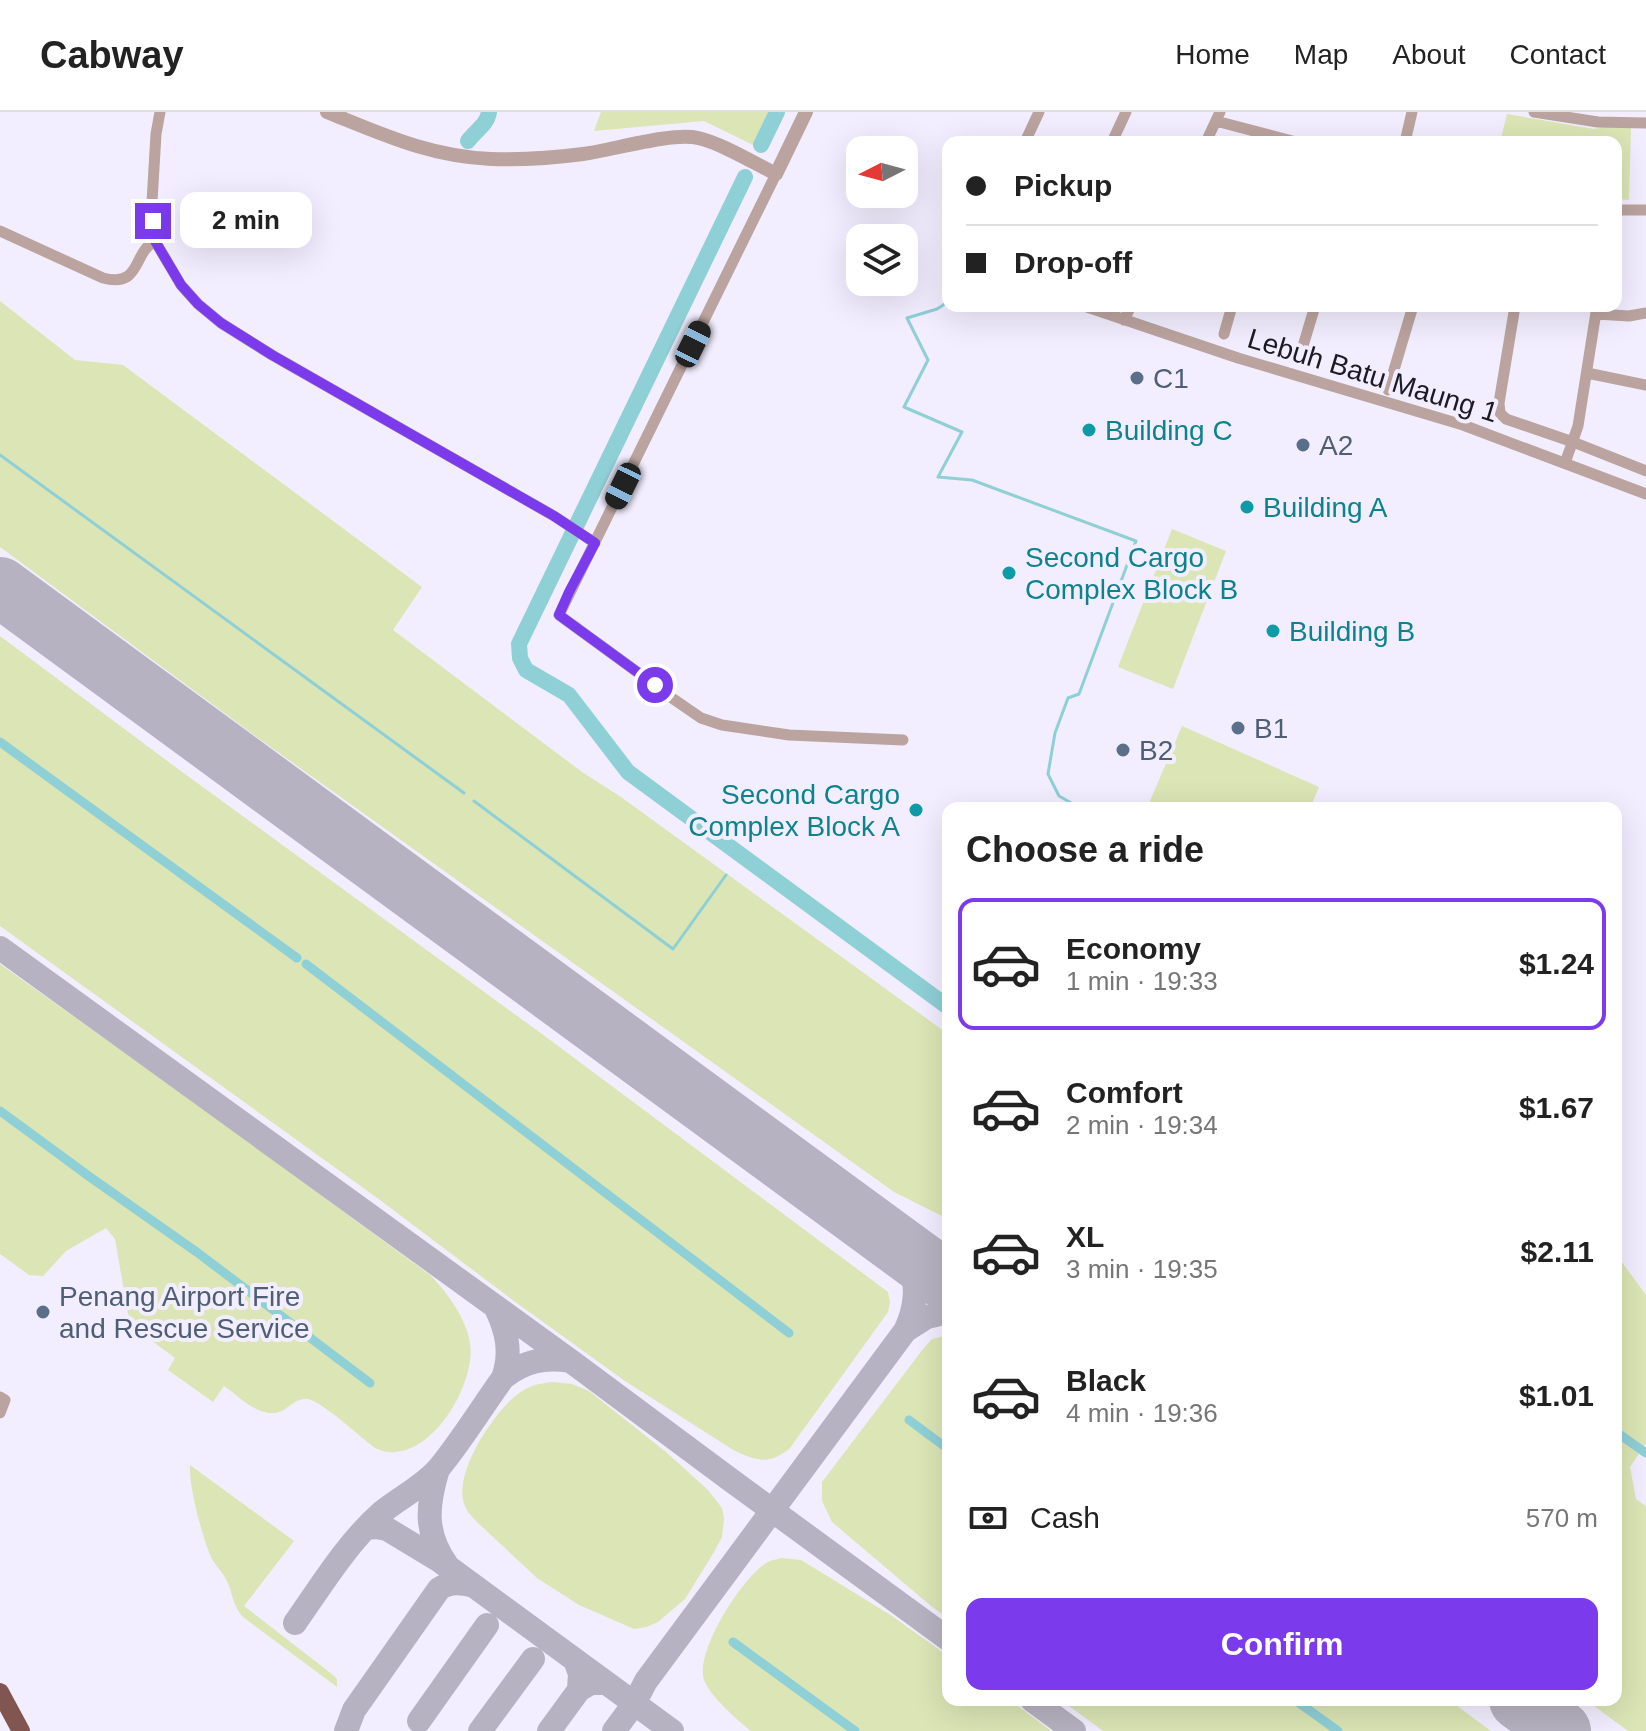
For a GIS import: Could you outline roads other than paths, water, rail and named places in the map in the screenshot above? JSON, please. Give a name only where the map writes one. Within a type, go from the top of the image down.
[{"type":"highway","points":[[0,1692],[21,1731]]},
{"type":"highway","points":[[0,1717],[8,1731]]},
{"type":"street","points":[[160,112],[152,202],[155,241],[181,285],[198,304],[221,323],[272,355],[594,542]]},
{"type":"street","points":[[327,112],[406,144],[458,156],[491,159],[581,154],[675,137],[697,137],[776,174]]},
{"type":"street","points":[[655,685],[559,615],[806,112]]},
{"type":"street","points":[[1028,136],[1039,112]]},
{"type":"street","points":[[1115,136],[1126,112]]},
{"type":"street","points":[[1406,136],[1412,112]]},
{"type":"street","points":[[1534,112],[1572,115],[1598,122],[1646,123]]},
{"type":"street","points":[[1209,136],[1218,116],[1278,136]]},
{"type":"street","points":[[1622,210],[1646,210]]},
{"type":"street","points":[[0,231],[112,280],[120,280],[131,274],[149,244],[155,241]]},
{"type":"street","name":"Lebuh Batu Maung 1","points":[[1101,312],[1238,358],[1463,425],[1646,494]]},
{"type":"street","points":[[1124,320],[1128,312]]},
{"type":"street","points":[[1224,334],[1230,312]]},
{"type":"street","points":[[1300,356],[1313,312]]},
{"type":"street","points":[[1388,390],[1411,312]]},
{"type":"street","points":[[1514,312],[1500,413],[1506,419],[1646,471]]},
{"type":"street","points":[[1565,463],[1578,426],[1596,312]]},
{"type":"street","points":[[1607,312],[1629,316],[1646,313]]},
{"type":"street","points":[[1587,373],[1646,385]]},
{"type":"street","points":[[669,696],[701,718],[722,725],[789,735],[903,740]]},
{"type":"street","points":[[0,1397],[5,1402],[0,1413]]},
{"type":"waterway","points":[[468,141],[484,124],[489,112]]},
{"type":"waterway","points":[[761,145],[777,112]]},
{"type":"waterway","points":[[745,177],[519,644],[520,658],[526,670],[569,695],[628,772],[942,1003]]},
{"type":"waterway","points":[[942,306],[907,318],[928,360],[904,407],[962,432],[938,477],[972,480],[1136,541],[1079,694],[1068,698],[1055,733],[1048,774],[1059,796],[1070,802]]},
{"type":"waterway","points":[[0,455],[464,793]]},
{"type":"waterway","points":[[0,742],[297,958]]},
{"type":"waterway","points":[[474,801],[673,949],[726,875]]},
{"type":"waterway","points":[[306,964],[789,1333]]},
{"type":"waterway","points":[[0,1111],[198,1253],[370,1383]]},
{"type":"waterway","points":[[909,1420],[942,1445]]},
{"type":"waterway","points":[[1622,1436],[1646,1453]]},
{"type":"waterway","points":[[733,1642],[855,1731]]},
{"type":"waterway","points":[[1303,1706],[1338,1731]]},
{"type":"place","name":"C1","points":[[1137,378]]},
{"type":"place","name":"Building C","points":[[1089,430]]},
{"type":"place","name":"A2","points":[[1303,445]]},
{"type":"place","name":"Building A","points":[[1247,507]]},
{"type":"place","name":"Second Cargo Complex Block B","points":[[1009,573]]},
{"type":"place","name":"Building B","points":[[1273,631]]},
{"type":"place","name":"B1","points":[[1238,728]]},
{"type":"place","name":"B2","points":[[1123,750]]},
{"type":"place","name":"Second Cargo Complex Block A","points":[[916,810]]},
{"type":"place","name":"Penang Airport Fire and Rescue Service","points":[[43,1312]]}]
